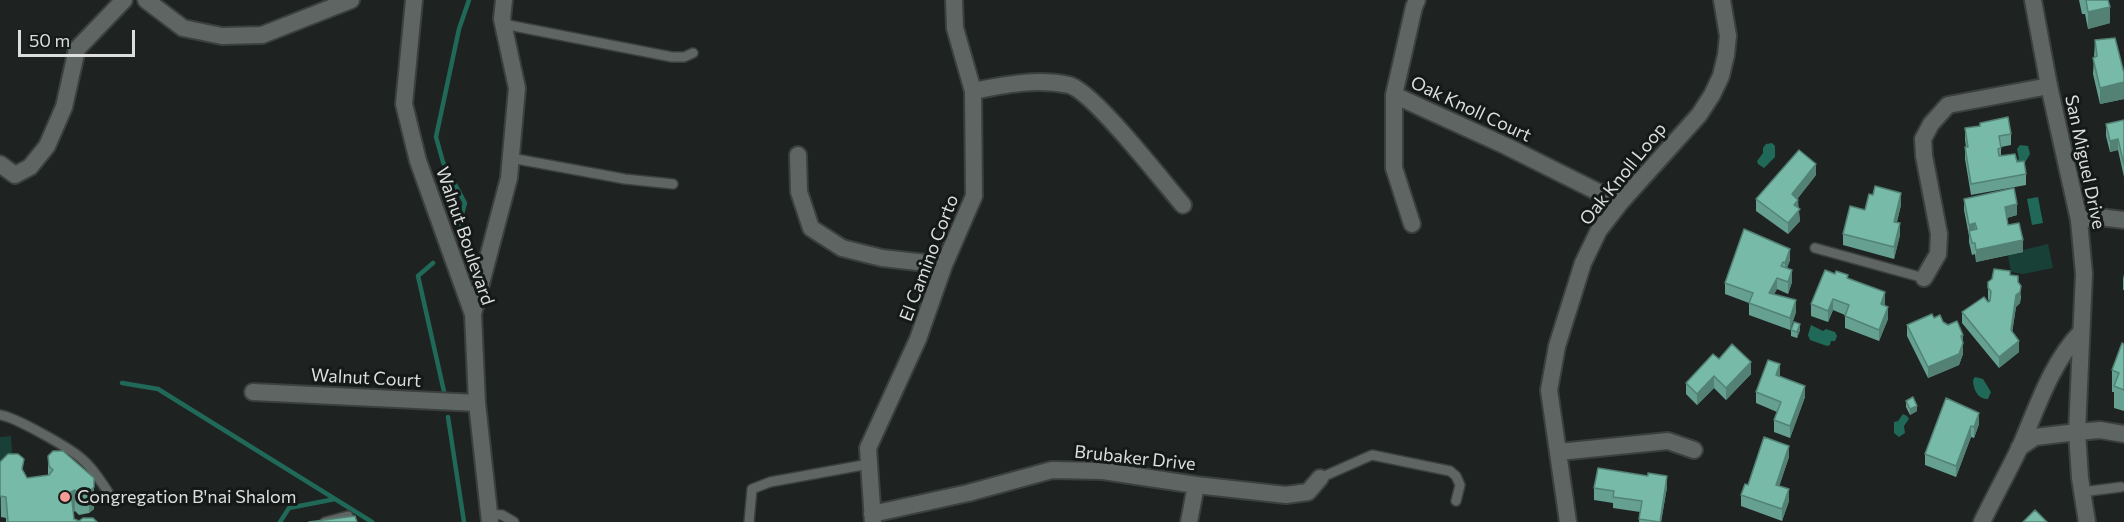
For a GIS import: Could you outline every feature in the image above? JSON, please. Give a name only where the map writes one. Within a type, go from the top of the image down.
[{"type":"street","points":[[0,164],[15,175],[30,167],[47,146],[64,107],[77,49],[124,0]]},
{"type":"street","points":[[146,0],[183,27],[222,36],[262,35],[351,0]]},
{"type":"street","name":"Walnut Boulevard","points":[[414,0],[404,104],[418,160],[473,314],[477,403],[489,518]]},
{"type":"street","points":[[473,314],[509,178],[511,158],[517,88],[502,19],[504,0]]},
{"type":"street","name":"El Camino Corto","points":[[872,518],[868,448],[918,339],[944,265],[974,196],[973,92],[955,28],[954,0]]},
{"type":"street","name":"Oak Knoll Court","points":[[1417,0],[1394,95],[1506,146],[1620,203]]},
{"type":"street","name":"Oak Knoll Loop","points":[[1568,522],[1549,390],[1557,346],[1583,263],[1599,230],[1698,115],[1712,95],[1721,76],[1728,36],[1722,0]]},
{"type":"street","name":"San Miguel Drive","points":[[2033,0],[2049,86],[2079,220],[2084,274],[2077,432],[2087,522]]},
{"type":"street","points":[[973,92],[1021,82],[1071,86],[1106,113],[1183,205]]},
{"type":"street","points":[[1924,278],[1938,254],[1939,234],[1924,156],[1923,139],[1931,124],[1948,105],[2049,86]]},
{"type":"street","points":[[1394,95],[1395,168],[1412,224]]},
{"type":"street","points":[[798,154],[799,192],[811,228],[842,248],[882,258],[944,265]]},
{"type":"street","points":[[2079,220],[2099,218],[2124,220]]},
{"type":"street","points":[[1982,522],[2066,348],[2081,332]]},
{"type":"street","name":"Walnut Court","points":[[253,392],[477,403]]},
{"type":"street","points":[[2019,449],[2035,437],[2100,430],[2124,434]]},
{"type":"street","points":[[1558,452],[1668,441],[1694,450]]},
{"type":"street","name":"Brubaker Drive","points":[[872,518],[1052,470],[1102,471],[1286,495],[1308,492],[1320,478]]},
{"type":"street","points":[[1189,522],[1196,485]]},
{"type":"lane","points":[[503,24],[672,57],[684,57],[693,53]]},
{"type":"lane","points":[[511,158],[625,179],[673,184]]},
{"type":"lane","points":[[1815,248],[1924,278]]},
{"type":"lane","points":[[0,415],[36,431],[82,458],[96,473],[108,492]]},
{"type":"lane","points":[[1320,478],[1372,455],[1450,471],[1456,476],[1460,485],[1456,501]]},
{"type":"lane","points":[[749,522],[752,489],[770,482],[869,464]]},
{"type":"lane","points":[[2082,492],[2123,488]]},
{"type":"lane","points":[[489,518],[502,515],[514,522]]},
{"type":"lane","points":[[325,522],[348,516],[350,522]]},
{"type":"shaded area","points":[[1772,143],[1775,146],[1775,157],[1764,168],[1757,161],[1766,144]]},
{"type":"shaded area","points":[[2020,145],[2028,146],[2030,154],[2023,166],[2015,161],[2019,159],[2017,149]]},
{"type":"shaded area","points":[[2038,197],[2043,223],[2032,225],[2027,199]]},
{"type":"shaded area","points":[[2048,244],[2053,268],[2023,274],[2011,272],[2008,255]]},
{"type":"shaded area","points":[[1811,325],[1823,331],[1826,329],[1835,332],[1837,336],[1835,341],[1831,341],[1827,346],[1810,340],[1808,335]]},
{"type":"shaded area","points":[[1975,377],[1983,379],[1991,392],[1988,399],[1981,398],[1975,390],[1973,380]]},
{"type":"shaded area","points":[[1903,414],[1909,419],[1904,426],[1905,433],[1899,437],[1894,433],[1894,422],[1898,421]]},
{"type":"shaded area","points":[[11,436],[13,469],[0,470],[0,437]]},
{"type":"building","points":[[2086,0],[2108,0],[2110,7],[2088,12]]},
{"type":"building","points":[[2115,38],[2124,73],[2124,82],[2100,88],[2093,58],[2097,56],[2095,40]]},
{"type":"building","points":[[2008,117],[2011,134],[1999,136],[2001,148],[1998,149],[1999,156],[2015,154],[2017,162],[2024,161],[2026,174],[1971,184],[1965,147],[1968,147],[1965,128]]},
{"type":"building","points":[[2124,120],[2124,165],[2118,139],[2110,141],[2106,124]]},
{"type":"building","points":[[1799,150],[1816,164],[1792,194],[1798,200],[1794,205],[1800,209],[1788,223],[1756,199]]},
{"type":"building","points":[[1875,186],[1901,193],[1894,222],[1900,223],[1894,247],[1843,234],[1850,206],[1865,210],[1869,194],[1873,195]]},
{"type":"building","points":[[2014,188],[2017,204],[2005,207],[2008,225],[2019,223],[2023,240],[1976,250],[1969,231],[1977,229],[1975,223],[1969,225],[1964,199]]},
{"type":"building","points":[[1744,229],[1790,249],[1785,263],[1783,262],[1781,266],[1792,270],[1788,282],[1777,278],[1769,293],[1796,300],[1790,318],[1749,303],[1753,293],[1725,283]]},
{"type":"building","points":[[1994,269],[2010,271],[2010,275],[2018,276],[2021,286],[2020,292],[2016,295],[2011,330],[2019,341],[1999,357],[1962,312],[1984,297],[1988,302],[1990,301],[1991,291],[1988,288],[1988,282],[1992,279]]},
{"type":"building","points":[[1825,270],[1848,275],[1847,278],[1885,292],[1881,304],[1888,307],[1879,330],[1845,316],[1849,305],[1833,299],[1828,311],[1811,304]]},
{"type":"building","points":[[1932,314],[1934,318],[1940,315],[1943,322],[1948,325],[1957,321],[1963,335],[1961,336],[1963,343],[1959,354],[1928,367],[1907,325]]},
{"type":"building","points":[[1794,322],[1800,324],[1797,332],[1791,330]]},
{"type":"building","points":[[2122,343],[2124,344],[2124,390],[2114,386],[2119,373],[2112,370]]},
{"type":"building","points":[[1732,344],[1751,362],[1726,388],[1714,376],[1697,394],[1686,383],[1713,354],[1719,359]]},
{"type":"building","points":[[1768,360],[1780,364],[1776,375],[1805,386],[1790,426],[1774,420],[1781,402],[1756,392]]},
{"type":"building","points":[[1913,397],[1917,406],[1910,409],[1906,401]]},
{"type":"building","points":[[1946,398],[1979,413],[1974,427],[1971,426],[1956,466],[1925,454]]},
{"type":"building","points":[[1764,437],[1789,446],[1776,485],[1789,489],[1782,509],[1741,495],[1745,484],[1748,485]]},
{"type":"building","points":[[53,451],[63,451],[94,478],[94,487],[89,492],[79,494],[75,490],[71,492],[74,519],[79,521],[83,518],[93,518],[97,522],[8,522],[6,497],[0,496],[0,462],[8,454],[18,454],[24,459],[22,469],[27,478],[49,475],[53,470],[49,466],[48,456]]},
{"type":"building","points":[[1598,468],[1648,476],[1648,473],[1667,476],[1660,522],[1639,519],[1642,501],[1613,497],[1614,491],[1594,488]]},
{"type":"building","points":[[2035,510],[2047,522],[2023,522]]},
{"type":"building","points":[[355,516],[357,522],[309,522]]},
{"type":"waterway","points":[[456,236],[465,203],[443,162],[436,137],[459,29],[469,0]]},
{"type":"waterway","points":[[433,263],[418,276],[445,396]]},
{"type":"waterway","points":[[122,383],[158,389],[372,522]]},
{"type":"waterway","points":[[448,417],[464,522]]},
{"type":"waterway","points":[[280,522],[289,508],[335,499]]},
{"type":"place","name":"Congregation B'nai Shalom","points":[[65,497]]}]
